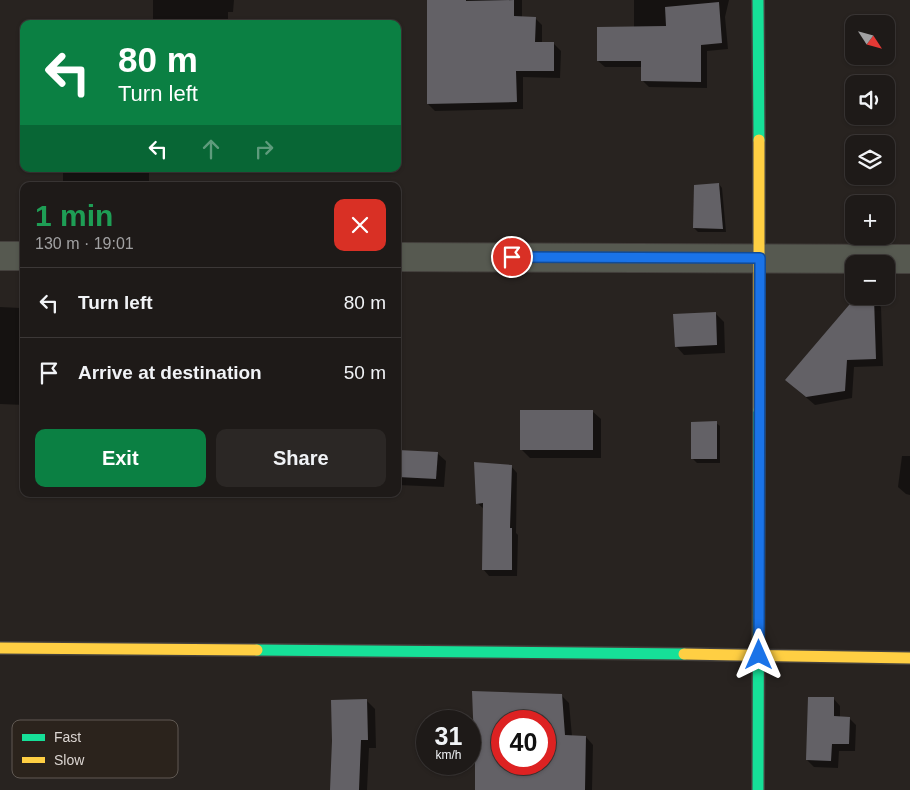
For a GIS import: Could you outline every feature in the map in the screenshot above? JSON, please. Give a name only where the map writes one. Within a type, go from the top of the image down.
[{"type":"street","points":[[758,0],[760,258],[758,790]]},
{"type":"street","points":[[0,256],[20,256]]},
{"type":"street","points":[[401,257],[910,259]]},
{"type":"street","points":[[0,648],[910,658]]},
{"type":"building","points":[[427,0],[514,0],[514,16],[536,17],[535,42],[554,42],[554,71],[516,71],[517,102],[427,104]]},
{"type":"building","points":[[719,2],[722,43],[701,45],[701,82],[641,81],[641,61],[597,61],[597,27],[666,26],[665,7]]},
{"type":"building","points":[[719,183],[723,229],[693,228],[694,185]]},
{"type":"building","points":[[849,305],[874,305],[876,359],[847,360],[845,391],[806,397],[785,380]]},
{"type":"building","points":[[716,312],[717,345],[675,347],[673,314]]},
{"type":"building","points":[[520,410],[593,410],[593,450],[520,450]]},
{"type":"building","points":[[717,421],[717,459],[691,459],[691,422]]},
{"type":"building","points":[[401,450],[438,452],[436,479],[401,477]]},
{"type":"building","points":[[474,462],[512,465],[510,528],[512,528],[512,570],[482,570],[483,503],[476,504]]},
{"type":"building","points":[[472,691],[562,694],[565,735],[586,736],[585,790],[475,790],[475,775],[481,775],[481,710],[473,710]]},
{"type":"building","points":[[808,697],[834,697],[834,716],[850,717],[849,744],[832,744],[831,761],[806,760]]},
{"type":"building","points":[[367,699],[368,740],[361,740],[359,790],[330,790],[331,700]]},
{"type":"traffic: fast","points":[[758,0],[759,140]]},
{"type":"traffic: fast","points":[[758,790],[759,410]]},
{"type":"traffic: fast","points":[[257,650],[684,654]]},
{"type":"traffic: slow","points":[[759,140],[759,410]]},
{"type":"traffic: slow","points":[[0,648],[257,650]]},
{"type":"traffic: slow","points":[[684,654],[910,658]]},
{"type":"route","points":[[512,257],[760,258],[759,655]]}]
